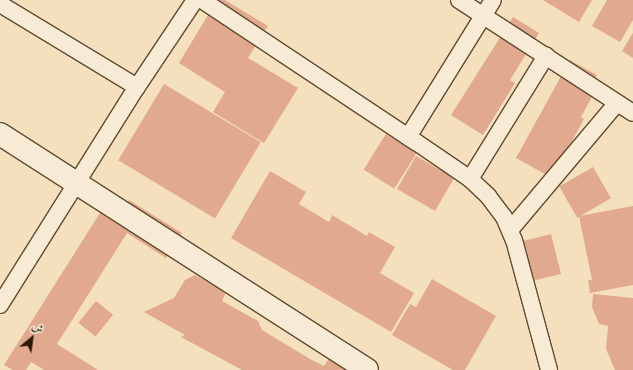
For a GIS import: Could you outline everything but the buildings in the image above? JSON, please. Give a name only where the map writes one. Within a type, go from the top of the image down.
[{"type":"street","points":[[0,305],[137,87],[195,0]]},
{"type":"street","points":[[202,0],[470,179],[488,196],[510,230],[549,370]]},
{"type":"street","points":[[459,0],[633,113]]},
{"type":"street","points":[[408,137],[484,16],[492,0]]},
{"type":"street","points":[[0,4],[137,87]]},
{"type":"street","points":[[470,179],[546,56]]},
{"type":"street","points":[[510,230],[617,103]]},
{"type":"street","points":[[0,134],[367,370]]}]
